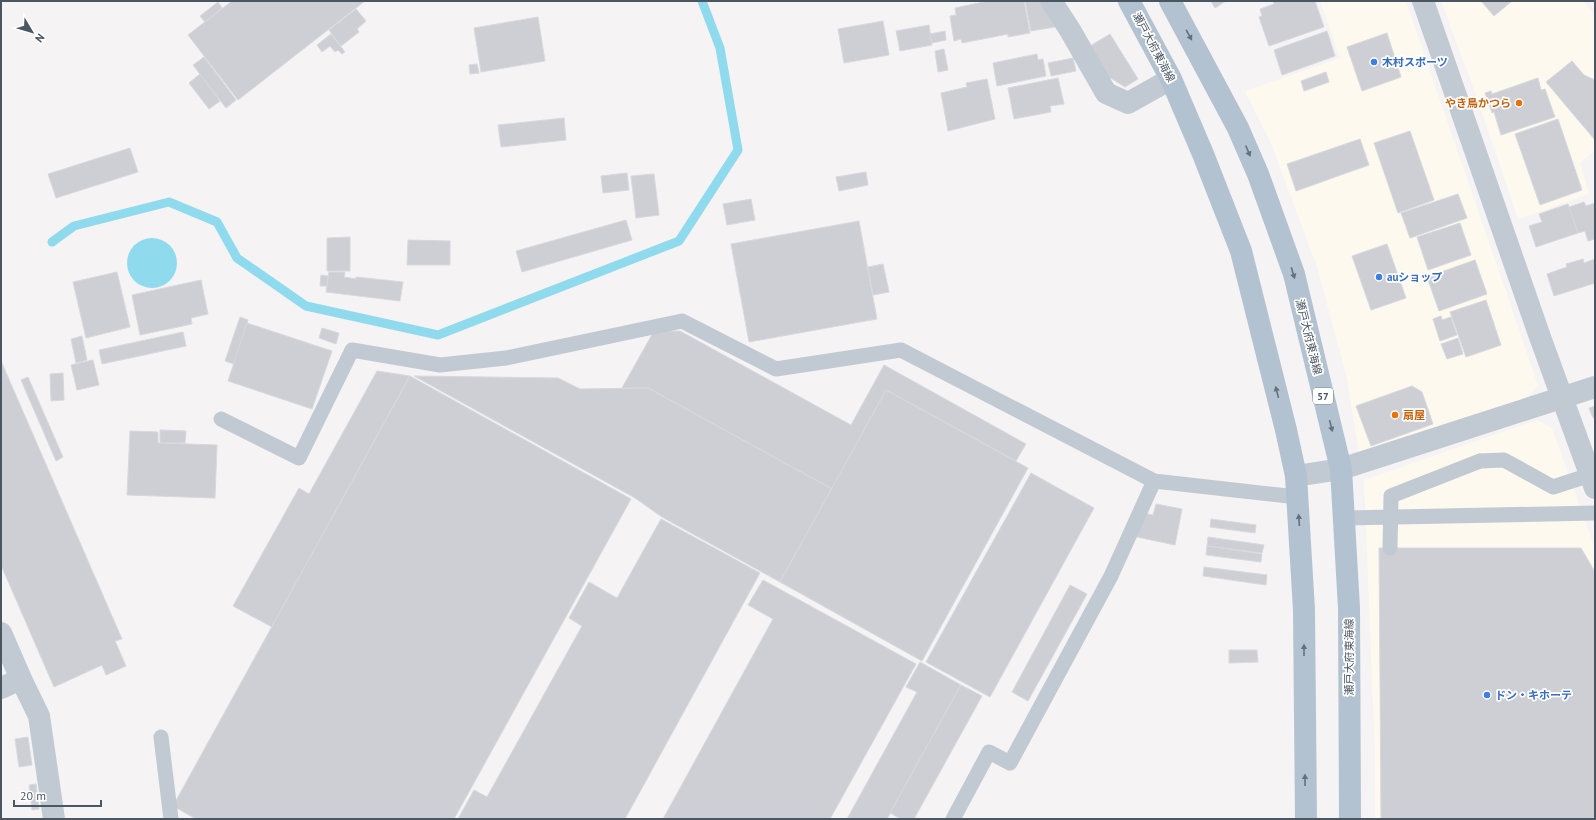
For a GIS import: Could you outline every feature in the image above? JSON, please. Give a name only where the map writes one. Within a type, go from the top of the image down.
[{"type":"main road","name":"瀬戸大府東海線","points":[[1129,1],[1171,79],[1203,154],[1241,251],[1286,430],[1297,487],[1304,610],[1306,819]]},
{"type":"main road","name":"瀬戸大府東海線","points":[[1170,1],[1238,128],[1258,174],[1294,274],[1341,469],[1349,608],[1350,819]]},
{"type":"street","points":[[1051,1],[1070,30],[1106,93],[1128,104],[1171,79]]},
{"type":"street","points":[[1423,1],[1592,481]]},
{"type":"street","points":[[1297,487],[1341,469],[1595,387]]},
{"type":"street","points":[[1,633],[39,716],[54,819]]},
{"type":"street","points":[[1,688],[21,679]]},
{"type":"lane","points":[[222,419],[299,458],[352,350],[440,365],[506,358],[682,321],[776,369],[901,350],[1154,481],[1297,487]]},
{"type":"lane","points":[[1390,548],[1391,496],[1480,461],[1504,460],[1553,487],[1592,481]]},
{"type":"lane","points":[[953,819],[989,752],[1010,763],[1111,576],[1154,481]]},
{"type":"lane","points":[[1344,518],[1595,513]]},
{"type":"lane","points":[[161,737],[171,819]]},
{"type":"shaded area","points":[[1320,1],[1406,1],[1538,385],[1528,397],[1359,453],[1347,379],[1317,267],[1272,146],[1245,91],[1340,58]]},
{"type":"shaded area","points":[[1441,1],[1583,1],[1595,15],[1595,150],[1580,163],[1589,194],[1518,219],[1476,95]]},
{"type":"shaded area","name":"ドン・キホーテ","points":[[1537,420],[1552,428],[1595,549],[1595,819],[1375,819],[1375,753],[1364,480]]},
{"type":"water","points":[[152,238],[161,240],[170,245],[175,254],[177,263],[175,272],[170,281],[161,286],[152,288],[143,286],[134,281],[129,272],[127,263],[129,254],[134,245],[143,240]]},
{"type":"building","points":[[232,1],[365,1],[238,100],[188,35]]},
{"type":"building","points":[[988,1],[1024,1],[1030,33],[1008,37],[1008,34],[962,43],[961,39],[954,41],[950,16],[956,15],[955,8]]},
{"type":"building","points":[[1025,1],[1039,1],[1055,27],[1031,31]]},
{"type":"building","points":[[1211,1],[1226,1],[1215,8]]},
{"type":"building","points":[[1273,1],[1315,1],[1324,27],[1269,46],[1259,17],[1262,16],[1260,9],[1274,4]]},
{"type":"building","points":[[1481,1],[1512,1],[1494,16]]},
{"type":"building","points":[[218,2],[222,8],[205,22],[200,16]]},
{"type":"building","points":[[356,9],[366,21],[357,29],[359,32],[341,46],[329,30]]},
{"type":"building","points":[[538,17],[545,61],[481,72],[474,28]]},
{"type":"building","points":[[883,21],[889,55],[844,63],[838,29]]},
{"type":"building","points":[[929,25],[932,45],[900,51],[896,31]]},
{"type":"building","points":[[945,31],[946,40],[932,43],[930,34]]},
{"type":"building","points":[[1327,31],[1335,56],[1282,75],[1274,50]]},
{"type":"building","name":"木村スポーツ","points":[[1387,33],[1401,77],[1362,91],[1347,47]]},
{"type":"building","points":[[331,34],[345,52],[342,54],[338,50],[335,52],[330,46],[322,52],[317,45]]},
{"type":"building","points":[[1110,34],[1138,79],[1125,87],[1109,77],[1090,46]]},
{"type":"building","points":[[944,49],[948,70],[938,72],[935,51]]},
{"type":"building","points":[[1037,54],[1038,60],[1043,59],[1046,76],[997,86],[993,63]]},
{"type":"building","points":[[204,57],[236,100],[226,108],[193,65]]},
{"type":"building","points":[[1073,58],[1076,71],[1051,76],[1048,63]]},
{"type":"building","points":[[1572,61],[1584,75],[1595,80],[1595,140],[1546,82]]},
{"type":"building","points":[[477,64],[479,73],[470,74],[469,65]]},
{"type":"building","points":[[1326,72],[1329,82],[1304,91],[1301,81]]},
{"type":"building","points":[[200,74],[220,101],[209,109],[189,83]]},
{"type":"building","points":[[1058,78],[1064,104],[1050,106],[1051,112],[1014,119],[1008,88]]},
{"type":"building","name":"やき鳥かつら","points":[[1538,78],[1541,90],[1545,89],[1555,117],[1501,135],[1494,112],[1492,113],[1485,93],[1491,91],[1492,94]]},
{"type":"building","points":[[987,79],[995,119],[948,131],[941,93],[967,87],[966,83]]},
{"type":"building","points":[[564,118],[566,140],[501,147],[498,125]]},
{"type":"building","points":[[1558,119],[1582,190],[1540,205],[1515,134]]},
{"type":"building","points":[[1410,131],[1434,200],[1398,213],[1374,143]]},
{"type":"building","points":[[1360,139],[1369,165],[1296,191],[1287,164]]},
{"type":"building","points":[[130,148],[138,172],[56,198],[48,174]]},
{"type":"building","points":[[866,172],[868,185],[839,191],[836,177]]},
{"type":"building","points":[[627,173],[629,190],[603,193],[601,176]]},
{"type":"building","points":[[654,174],[659,215],[636,218],[631,176]]},
{"type":"building","points":[[1458,194],[1467,218],[1410,238],[1401,213]]},
{"type":"building","points":[[751,199],[755,220],[727,225],[723,204]]},
{"type":"building","points":[[1584,202],[1586,206],[1595,203],[1595,239],[1588,241],[1585,231],[1578,233],[1569,207]]},
{"type":"building","points":[[1568,204],[1578,233],[1536,247],[1529,226],[1542,222],[1539,214]]},
{"type":"building","points":[[626,220],[632,240],[522,272],[516,251]]},
{"type":"building","points":[[859,221],[877,319],[749,342],[731,244]]},
{"type":"building","points":[[1460,223],[1471,255],[1428,270],[1417,237]]},
{"type":"building","points":[[350,237],[350,271],[327,271],[327,238]]},
{"type":"building","points":[[408,240],[450,241],[450,265],[407,265]]},
{"type":"building","name":"auショップ","points":[[1387,244],[1406,298],[1371,310],[1352,256]]},
{"type":"building","points":[[1583,259],[1584,263],[1595,259],[1595,283],[1554,296],[1547,274],[1567,267],[1566,264]]},
{"type":"building","points":[[1475,260],[1487,294],[1439,311],[1427,277]]},
{"type":"building","points":[[883,264],[889,292],[873,295],[868,267]]},
{"type":"building","points":[[117,272],[130,327],[86,338],[73,282]]},
{"type":"building","points":[[329,272],[345,272],[344,277],[356,279],[356,277],[403,282],[400,301],[326,292]]},
{"type":"building","points":[[321,275],[328,276],[327,286],[320,286]]},
{"type":"building","points":[[201,280],[208,314],[191,318],[192,324],[140,335],[132,295]]},
{"type":"building","points":[[1486,300],[1501,345],[1466,357],[1450,312]]},
{"type":"building","points":[[1441,316],[1442,320],[1451,317],[1457,335],[1440,341],[1433,319]]},
{"type":"building","points":[[240,317],[248,320],[234,364],[225,361]]},
{"type":"building","points":[[247,323],[332,351],[312,409],[228,381]]},
{"type":"building","points":[[322,328],[339,333],[336,344],[319,338]]},
{"type":"building","points":[[654,331],[680,331],[851,425],[884,365],[1026,444],[1016,461],[886,390],[832,489],[648,388],[622,388]]},
{"type":"building","points":[[183,332],[186,346],[102,364],[99,350]]},
{"type":"building","points":[[82,336],[87,360],[76,363],[71,339]]},
{"type":"building","points":[[1458,338],[1463,354],[1447,359],[1441,344]]},
{"type":"building","points":[[93,360],[99,385],[77,390],[71,365]]},
{"type":"building","points":[[1,361],[122,639],[115,641],[126,666],[106,675],[102,665],[54,687],[1,565]]},
{"type":"building","points":[[377,371],[410,376],[272,627],[233,606],[299,488],[309,494]]},
{"type":"building","points":[[63,373],[64,400],[51,401],[50,374]]},
{"type":"building","points":[[410,376],[631,499],[454,819],[196,819],[173,806]]},
{"type":"building","points":[[414,376],[558,378],[580,389],[648,388],[832,489],[780,582],[662,517],[635,498]]},
{"type":"building","points":[[28,377],[63,457],[56,461],[21,380]]},
{"type":"building","name":"扇屋","points":[[1412,386],[1422,392],[1433,424],[1371,446],[1356,406]]},
{"type":"building","points":[[886,390],[1028,468],[922,661],[780,582]]},
{"type":"building","points":[[1595,406],[1595,417],[1593,418],[1589,408]]},
{"type":"building","points":[[160,430],[186,431],[185,443],[160,443]]},
{"type":"building","points":[[130,431],[158,432],[158,443],[217,445],[215,498],[127,495]]},
{"type":"building","points":[[1031,473],[1094,508],[990,697],[926,662]]},
{"type":"building","points":[[1156,504],[1182,509],[1175,545],[1137,537],[1143,513],[1153,515]]},
{"type":"building","points":[[661,519],[760,573],[625,819],[458,819],[474,790],[487,797],[582,626],[569,618],[589,582],[617,598]]},
{"type":"building","points":[[1211,519],[1256,525],[1255,533],[1210,527]]},
{"type":"building","points":[[1208,537],[1264,545],[1262,553],[1207,546]]},
{"type":"building","points":[[1207,546],[1262,554],[1261,562],[1206,555]]},
{"type":"building","name":"ドン・キホーテ","points":[[1379,548],[1581,548],[1595,572],[1595,819],[1381,819]]},
{"type":"building","points":[[1204,567],[1267,575],[1266,585],[1203,576]]},
{"type":"building","points":[[763,580],[916,664],[830,819],[663,819],[773,619],[748,605]]},
{"type":"building","points":[[1070,585],[1087,594],[1028,701],[1012,692]]},
{"type":"building","points":[[1229,650],[1257,650],[1258,662],[1229,663]]},
{"type":"building","points":[[920,662],[961,685],[887,819],[847,819],[917,692],[906,687]]},
{"type":"building","points":[[961,685],[982,696],[914,819],[901,819],[890,813]]},
{"type":"building","points":[[28,737],[32,765],[19,767],[15,739]]},
{"type":"building","points":[[36,784],[39,809],[32,810],[29,785]]},
{"type":"waterway","points":[[52,242],[74,226],[169,202],[217,222],[237,258],[306,306],[438,335],[679,241],[738,150],[720,48],[702,1]]},
{"type":"place","name":"木村スポーツ","points":[[1374,62]]},
{"type":"place","name":"やき鳥かつら","points":[[1519,103]]},
{"type":"place","name":"auショップ","points":[[1379,277]]},
{"type":"place","name":"扇屋","points":[[1395,415]]},
{"type":"place","name":"ドン・キホーテ","points":[[1487,695]]}]
